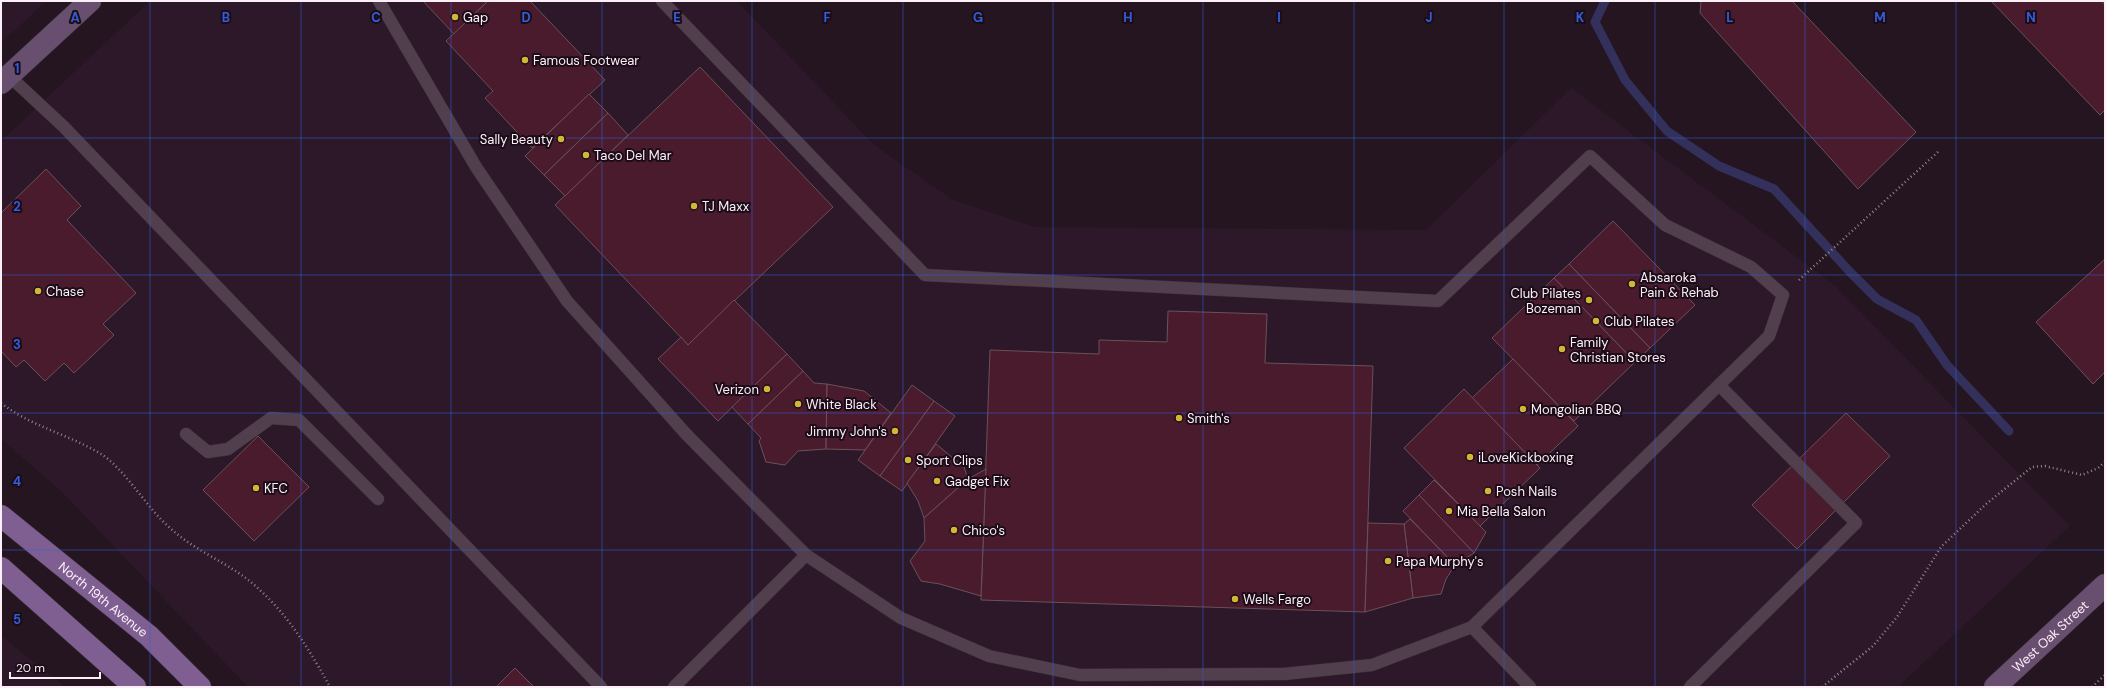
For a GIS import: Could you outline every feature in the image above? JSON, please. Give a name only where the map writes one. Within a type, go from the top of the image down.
[{"type":"main road","points":[[4,76],[90,1]]},
{"type":"main road","name":"North 19th Avenue","points":[[1,516],[149,636],[200,687]]},
{"type":"main road","points":[[1,568],[135,687]]},
{"type":"main road","name":"West Oak Street","points":[[1995,687],[2105,585]]},
{"type":"lane","points":[[379,1],[476,168],[567,301],[687,435],[806,555],[900,618],[982,654],[1080,674],[1284,674],[1372,665],[1472,627],[1769,336],[1783,295],[1751,267],[1665,225],[1590,156],[1438,301],[925,275],[662,1]]},
{"type":"lane","points":[[4,76],[64,127],[601,687]]},
{"type":"lane","points":[[1690,687],[1856,523],[1719,385]]},
{"type":"lane","points":[[186,434],[208,452],[228,449],[270,418],[300,420],[378,499]]},
{"type":"lane","points":[[674,687],[806,555]]},
{"type":"lane","points":[[1472,627],[1530,687]]},
{"type":"path","points":[[1816,265],[1940,150]]},
{"type":"path","points":[[1,403],[40,427],[84,444],[103,455],[124,476],[153,513],[177,536],[247,580],[282,613],[311,653],[330,687]]},
{"type":"path","points":[[1822,687],[1873,646],[1896,617],[1941,547],[1986,504],[2032,467],[2045,466],[2082,474],[2098,468],[2105,462]]},
{"type":"path","points":[[2092,687],[2105,675]]},
{"type":"shaded area","points":[[1,1],[46,1],[1,43]]},
{"type":"shaded area","points":[[150,1],[737,1],[873,144],[953,200],[1035,227],[1426,230],[1571,88],[1834,285],[2070,526],[1898,687],[248,687],[63,493],[1,439],[1,141]]},
{"type":"shaded area","points":[[1,636],[65,687],[1,687]]},
{"type":"building","name":"Gap","points":[[423,1],[488,1],[454,34]]},
{"type":"building","name":"Famous Footwear","points":[[488,1],[530,1],[605,80],[532,148],[485,98],[493,91],[446,41]]},
{"type":"building","points":[[1701,1],[1792,1],[1916,132],[1858,189],[1700,13]]},
{"type":"building","points":[[1991,1],[2101,1],[2105,5],[2105,110],[2100,115]]},
{"type":"building","name":"TJ Maxx","points":[[700,67],[833,207],[688,345],[555,205]]},
{"type":"building","name":"Sally Beauty","points":[[589,94],[608,113],[544,175],[525,156]]},
{"type":"building","name":"Taco Del Mar","points":[[608,113],[628,135],[565,196],[544,175]]},
{"type":"building","points":[[46,169],[81,206],[67,220],[136,293],[103,324],[114,335],[74,373],[64,363],[45,381],[24,360],[16,367],[1,351],[1,213]]},
{"type":"building","name":"Absaroka Pain & Rehab","points":[[1613,221],[1695,305],[1650,348],[1569,264]]},
{"type":"building","points":[[2105,259],[2105,372],[2093,384],[2036,322]]},
{"type":"building","name":"Club Pilates Bozeman","points":[[1569,264],[1650,348],[1635,362],[1554,278]]},
{"type":"building","name":"Family Christian Stores","points":[[1554,278],[1635,362],[1574,421],[1492,338]]},
{"type":"building","points":[[734,300],[787,354],[718,421],[658,359],[681,337],[688,345]]},
{"type":"building","name":"Smith's","points":[[1168,311],[1267,314],[1265,363],[1373,366],[1365,612],[981,600],[990,350],[1099,354],[1099,340],[1167,342]]},
{"type":"building","name":"Verizon","points":[[787,354],[803,371],[748,424],[732,407]]},
{"type":"building","name":"Mongolian BBQ","points":[[1513,359],[1578,426],[1537,465],[1472,398]]},
{"type":"building","name":"White Black","points":[[803,371],[814,383],[827,384],[826,449],[798,451],[785,465],[766,462],[759,441],[761,438],[748,424]]},
{"type":"building","points":[[827,384],[864,391],[891,413],[865,450],[826,449]]},
{"type":"building","name":"Jimmy John's","points":[[912,385],[934,401],[880,476],[858,460]]},
{"type":"building","name":"iLoveKickboxing","points":[[1464,389],[1540,468],[1480,526],[1404,448]]},
{"type":"building","name":"Sport Clips","points":[[934,401],[955,416],[902,491],[880,476]]},
{"type":"building","points":[[1846,413],[1890,456],[1797,549],[1752,505]]},
{"type":"building","name":"KFC","points":[[258,436],[309,487],[254,541],[203,490]]},
{"type":"building","name":"Gadget Fix","points":[[936,444],[964,467],[968,479],[924,518],[918,501],[907,483]]},
{"type":"building","name":"Chico's","points":[[986,469],[981,596],[940,584],[921,581],[910,561],[925,541],[924,518],[968,479]]},
{"type":"building","name":"Mia Bella Salon","points":[[1434,480],[1486,532],[1474,553],[1419,495]]},
{"type":"building","points":[[1419,495],[1474,553],[1455,565],[1403,511]]},
{"type":"building","points":[[1410,519],[1455,565],[1446,579],[1441,594],[1413,598],[1404,524]]},
{"type":"building","name":"Papa Murphy's","points":[[1368,523],[1404,524],[1413,598],[1365,612]]},
{"type":"building","points":[[515,668],[534,687],[496,687]]},
{"type":"waterway","points":[[1605,1],[1595,22],[1625,80],[1667,131],[1719,166],[1774,189],[1850,272],[1877,299],[1916,320],[1947,365],[2009,431]]},
{"type":"place","name":"Gap","points":[[455,17]]},
{"type":"place","name":"Famous Footwear","points":[[525,60]]},
{"type":"place","name":"Sally Beauty","points":[[561,139]]},
{"type":"place","name":"Taco Del Mar","points":[[586,155]]},
{"type":"place","name":"TJ Maxx","points":[[694,206]]},
{"type":"place","name":"Absaroka Pain & Rehab","points":[[1632,284]]},
{"type":"place","name":"Chase","points":[[38,291]]},
{"type":"place","name":"Club Pilates Bozeman","points":[[1589,300]]},
{"type":"place","name":"Club Pilates","points":[[1596,321]]},
{"type":"place","name":"Family Christian Stores","points":[[1562,349]]},
{"type":"place","name":"Verizon","points":[[767,389]]},
{"type":"place","name":"White Black","points":[[798,404]]},
{"type":"place","name":"Mongolian BBQ","points":[[1523,409]]},
{"type":"place","name":"Smith's","points":[[1179,418]]},
{"type":"place","name":"Jimmy John's","points":[[895,431]]},
{"type":"place","name":"iLoveKickboxing","points":[[1470,457]]},
{"type":"place","name":"Sport Clips","points":[[908,460]]},
{"type":"place","name":"Gadget Fix","points":[[937,481]]},
{"type":"place","name":"KFC","points":[[256,488]]},
{"type":"place","name":"Posh Nails","points":[[1488,491]]},
{"type":"place","name":"Mia Bella Salon","points":[[1449,511]]},
{"type":"place","name":"Chico's","points":[[954,530]]},
{"type":"place","name":"Papa Murphy's","points":[[1388,561]]},
{"type":"place","name":"Wells Fargo","points":[[1235,599]]}]
